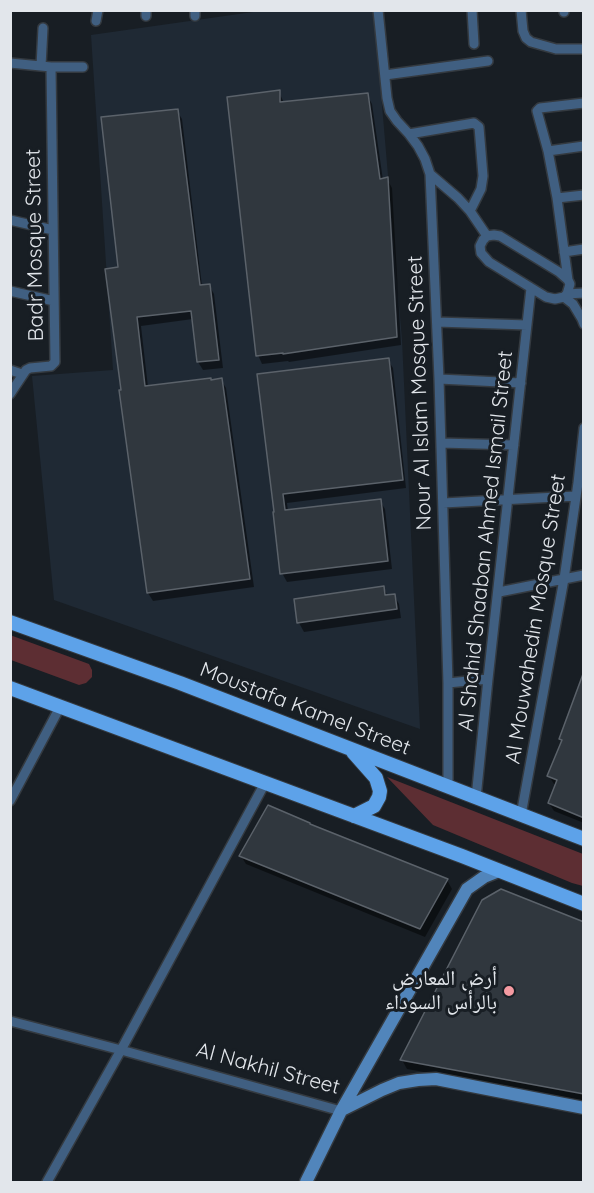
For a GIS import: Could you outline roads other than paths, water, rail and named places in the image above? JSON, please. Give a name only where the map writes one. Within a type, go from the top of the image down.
[{"type":"main road","name":"Moustafa Kamel Street","points":[[10,622],[169,679],[584,839]]},
{"type":"main road","points":[[10,688],[584,904]]},
{"type":"main road","points":[[351,749],[376,778],[380,791],[374,806],[354,816]]},
{"type":"main road","points":[[306,1182],[341,1111],[467,889],[477,881],[499,871]]},
{"type":"main road","name":"Al Nakhil Street","points":[[341,1111],[399,1083],[436,1079],[584,1108]]},
{"type":"street","points":[[96,21],[98,10]]},
{"type":"street","name":"Nour Al Islam Mosque Street","points":[[378,10],[390,111],[418,146],[430,174],[443,503],[448,682],[448,787]]},
{"type":"street","points":[[472,10],[474,44]]},
{"type":"street","points":[[521,10],[523,31],[531,42],[556,49],[584,49]]},
{"type":"street","name":"Badr Mosque Street","points":[[22,374],[30,369],[51,366],[54,363],[53,230],[43,28]]},
{"type":"street","points":[[385,75],[488,61]]},
{"type":"street","points":[[10,63],[46,67],[83,67]]},
{"type":"street","points":[[566,296],[570,284],[557,198],[548,151],[537,113],[540,108],[584,103]]},
{"type":"street","points":[[409,134],[477,124],[483,176],[481,189],[470,212]]},
{"type":"street","points":[[548,151],[584,146]]},
{"type":"street","points":[[430,174],[451,191],[487,236]]},
{"type":"street","points":[[557,198],[584,195]]},
{"type":"street","points":[[10,220],[53,230]]},
{"type":"street","points":[[568,280],[559,272],[500,236],[487,236],[480,246],[484,258],[546,297],[555,299],[584,293]]},
{"type":"street","points":[[564,252],[584,249]]},
{"type":"street","name":"Al Shahid Shaaban Ahmed Ismail Street","points":[[477,798],[531,288]]},
{"type":"street","points":[[10,291],[54,302]]},
{"type":"street","points":[[566,296],[584,324]]},
{"type":"street","points":[[436,322],[527,325]]},
{"type":"street","points":[[10,370],[22,374],[10,394]]},
{"type":"street","points":[[439,379],[521,383]]},
{"type":"street","name":"Al Mouwahedin Mosque Street","points":[[521,815],[564,579],[576,496],[581,483],[584,428]]},
{"type":"street","points":[[441,443],[514,445]]},
{"type":"street","points":[[443,503],[576,496]]},
{"type":"street","points":[[499,592],[584,575]]},
{"type":"street","points":[[448,682],[488,679]]},
{"type":"street","points":[[10,801],[60,707]]},
{"type":"street","points":[[47,1182],[121,1050],[264,783]]},
{"type":"street","name":"Al Nakhil Street","points":[[10,1021],[341,1111]]},
{"type":"place","name":"أرض المعارض بالرأس السوداء","points":[[509,991]]}]
